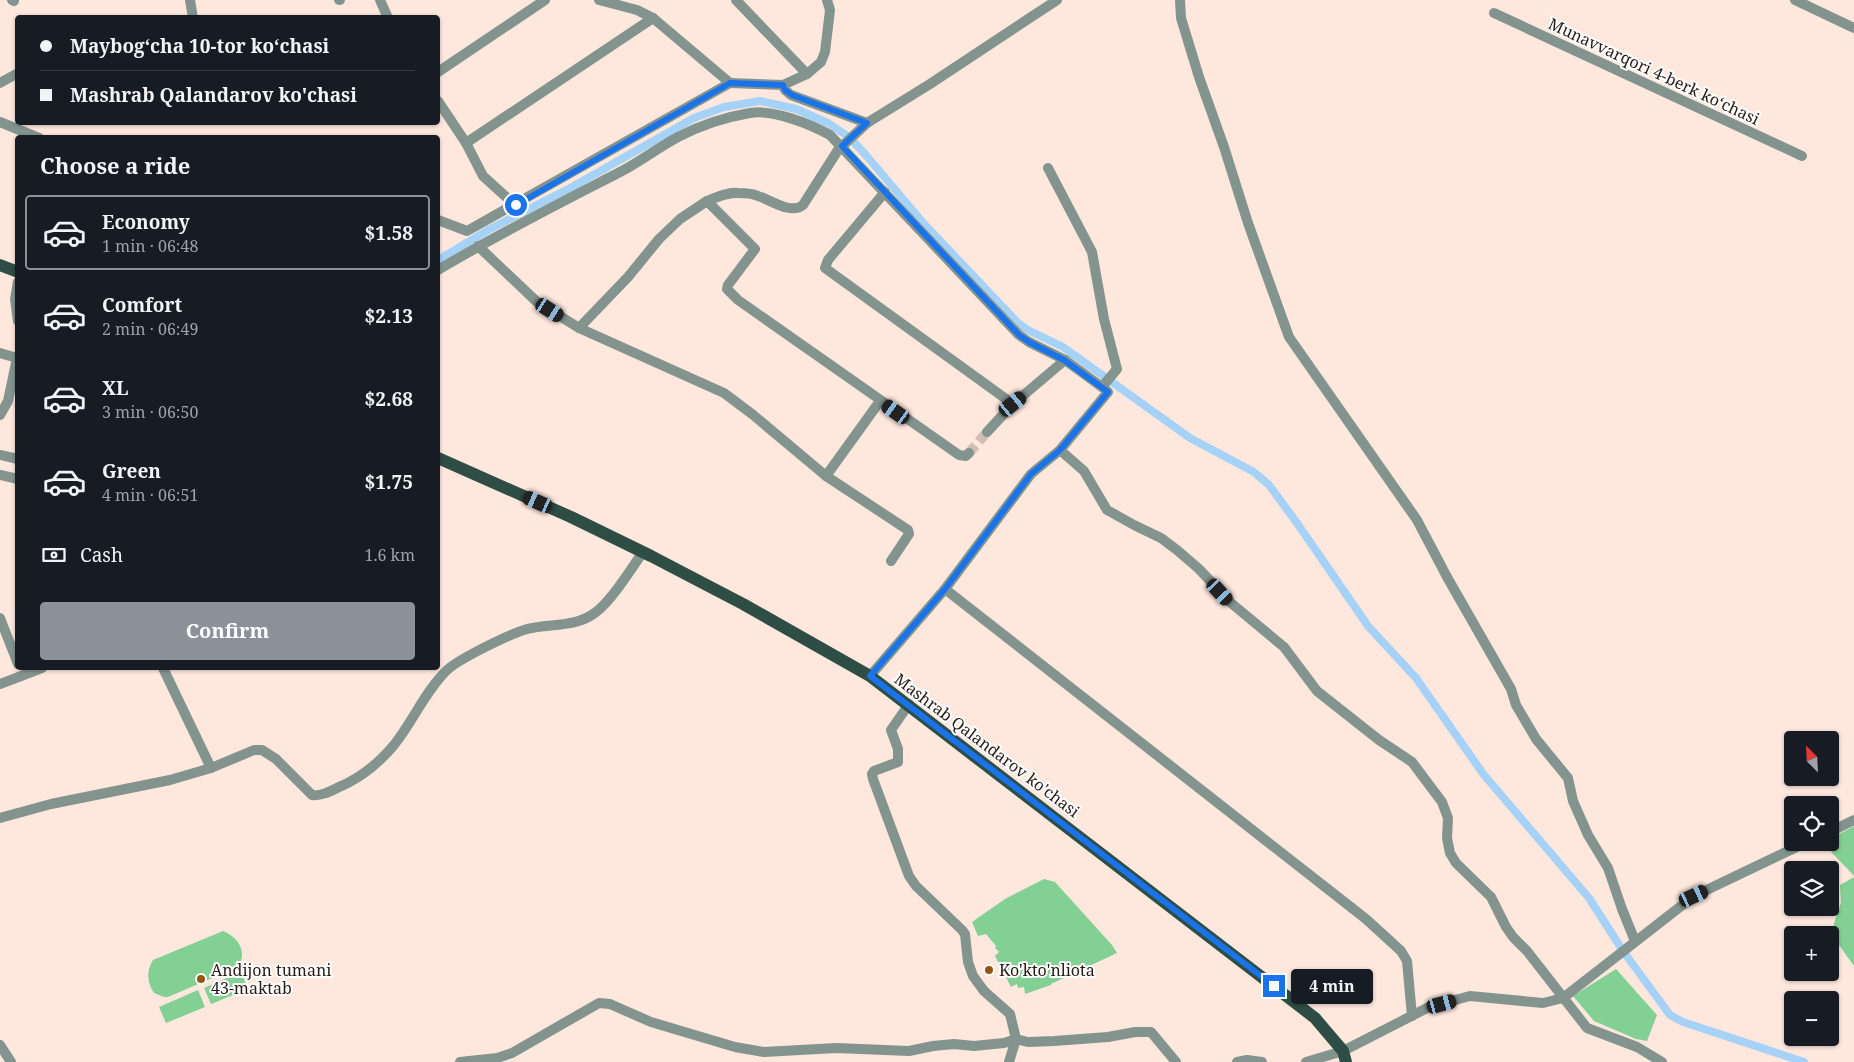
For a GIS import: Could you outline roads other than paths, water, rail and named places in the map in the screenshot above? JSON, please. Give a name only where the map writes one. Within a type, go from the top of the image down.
[{"type":"main road","points":[[0,265],[15,271]]},
{"type":"main road","name":"Mashrab Qalandarov ko'chasi","points":[[440,459],[571,517],[643,552],[743,604],[870,676],[909,704],[1300,1006],[1314,1018],[1344,1056]]},
{"type":"street","points":[[190,0],[192,15]]},
{"type":"street","points":[[380,0],[387,15]]},
{"type":"street","points":[[440,71],[545,0]]},
{"type":"street","points":[[599,0],[636,10],[653,18],[730,83]]},
{"type":"street","points":[[736,0],[807,74]]},
{"type":"street","points":[[440,221],[467,231],[730,83],[783,85],[807,74],[821,62],[825,52],[830,10],[827,0]]},
{"type":"street","points":[[579,328],[628,277],[659,239],[680,219],[707,201],[735,193],[756,195],[776,204],[795,209],[799,208],[803,205],[844,144],[866,124],[1057,0]]},
{"type":"street","points":[[1180,0],[1181,18],[1199,77],[1224,147],[1254,242],[1289,337],[1417,520],[1451,585],[1511,689],[1516,705],[1536,738],[1568,778],[1573,801],[1588,835],[1608,868],[1635,941]]},
{"type":"street","points":[[1795,0],[1854,28]]},
{"type":"street","name":"Munavvarqori 4-berk koʻchasi","points":[[1494,13],[1802,156]]},
{"type":"street","points":[[466,143],[653,18]]},
{"type":"street","points":[[0,83],[15,75]]},
{"type":"street","points":[[783,85],[785,90],[792,95],[866,124]]},
{"type":"street","points":[[440,104],[466,143],[483,176],[516,205]]},
{"type":"street","points":[[440,269],[478,246],[626,168],[679,136],[714,122],[751,113],[765,113],[814,127],[844,144],[885,192],[1019,335],[1064,360],[1103,386],[1108,392],[1060,450],[1031,474],[945,589],[870,676]]},
{"type":"street","points":[[0,122],[32,135]]},
{"type":"street","points":[[1048,168],[1092,252],[1104,319],[1117,369],[1103,386]]},
{"type":"street","points":[[885,192],[838,247],[828,260],[825,268],[1013,404]]},
{"type":"street","points":[[707,201],[755,249],[728,285],[728,292],[959,456],[966,456],[969,453]]},
{"type":"street","points":[[478,246],[536,301],[579,328],[724,394],[752,414],[826,476],[908,530],[909,534],[891,561]]},
{"type":"street","points":[[0,353],[15,357]]},
{"type":"street","points":[[986,432],[1013,404],[1064,360]]},
{"type":"street","points":[[0,415],[8,401],[15,368]]},
{"type":"street","points":[[826,476],[880,401]]},
{"type":"street","points":[[1060,450],[1084,472],[1107,510],[1161,538],[1177,550],[1230,603],[1284,647],[1317,691],[1379,740],[1412,762],[1442,802],[1448,818],[1447,838],[1450,853],[1456,864],[1491,897],[1513,937],[1587,1028],[1636,1048],[1662,1062]]},
{"type":"street","points":[[0,455],[15,458]]},
{"type":"street","points":[[0,475],[15,478]]},
{"type":"street","points":[[0,818],[51,804],[170,780],[211,768],[254,750],[262,750],[276,759],[312,794],[324,794],[342,786],[372,768],[394,744],[426,696],[447,670],[465,658],[528,629],[575,622],[597,612],[620,585],[643,552]]},
{"type":"street","points":[[945,589],[1366,919],[1401,951],[1407,961],[1412,1016]]},
{"type":"street","points":[[0,618],[15,658]]},
{"type":"street","points":[[0,684],[18,670]]},
{"type":"street","points":[[165,670],[211,768]]},
{"type":"street","points":[[909,704],[890,730],[898,749],[898,762],[874,771],[872,774],[873,779],[909,876],[916,886],[965,934],[968,962],[973,976],[984,991],[1010,1014],[1016,1039],[1009,1062]]},
{"type":"street","points":[[1839,828],[1854,820]]},
{"type":"street","points":[[1306,1062],[1344,1056],[1429,1007],[1470,996],[1543,1003],[1563,998],[1694,896],[1789,851]]},
{"type":"street","points":[[464,1062],[497,1058],[512,1053],[599,1002],[610,1004],[651,1022],[735,1047],[764,1052],[836,1048],[909,1050],[954,1044],[974,1046],[1004,1043],[1016,1039],[1028,1042],[1054,1041],[1108,1037],[1135,1032],[1152,1032],[1176,1062]]},
{"type":"street","points":[[0,1046],[11,1062]]},
{"type":"street","points":[[1237,1062],[1247,1060],[1262,1062]]},
{"type":"waterway","points":[[440,259],[490,229],[572,187],[694,118],[724,107],[760,101],[796,109],[828,123],[849,137],[925,225],[1018,323],[1063,347],[1190,438],[1254,472],[1269,485],[1368,626],[1416,678],[1484,775],[1589,898],[1623,951],[1670,1015],[1683,1022],[1804,1062]]},
{"type":"tunnel","points":[[969,453],[987,432]]},
{"type":"place","name":"Ko'kto'nliota","points":[[989,970]]},
{"type":"place","name":"Andijon tumani 43-maktab","points":[[201,979]]}]
